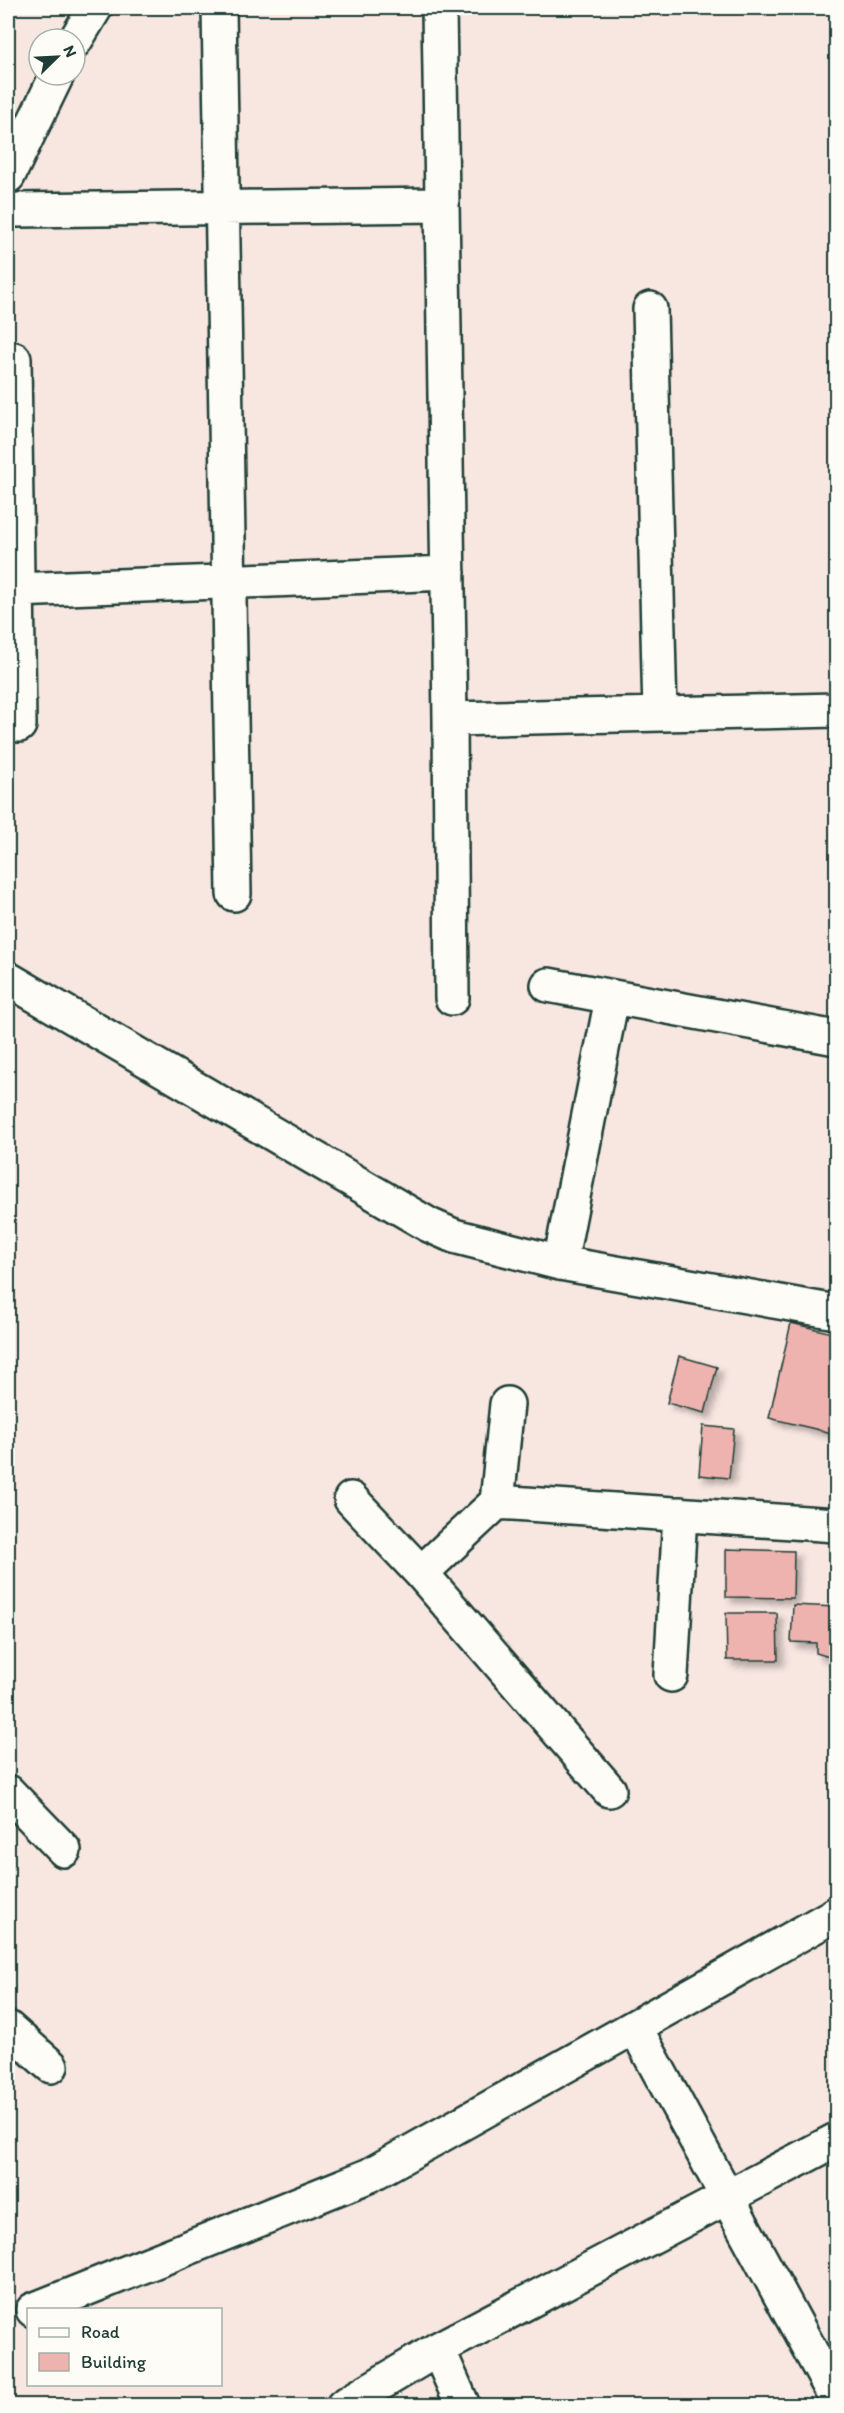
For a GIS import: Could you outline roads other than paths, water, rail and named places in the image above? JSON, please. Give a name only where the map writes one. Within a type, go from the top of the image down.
[{"type":"street","points":[[83,27],[95,8]]},
{"type":"street","points":[[219,8],[234,894]]},
{"type":"street","points":[[439,8],[452,998]]},
{"type":"street","points":[[8,176],[51,87]]},
{"type":"street","points":[[18,210],[442,205]]},
{"type":"street","points":[[650,309],[660,714]]},
{"type":"street","points":[[14,359],[19,725]]},
{"type":"street","points":[[16,591],[448,573]]},
{"type":"street","points":[[450,719],[837,710]]},
{"type":"street","points":[[8,979],[429,1225],[454,1236],[560,1263],[837,1312]]},
{"type":"street","points":[[548,986],[837,1038]]},
{"type":"street","points":[[560,1263],[612,998]]},
{"type":"street","points":[[421,1573],[497,1502],[507,1404]]},
{"type":"street","points":[[351,1499],[421,1573],[609,1790]]},
{"type":"street","points":[[497,1502],[837,1525]]},
{"type":"street","points":[[671,1675],[680,1514]]},
{"type":"street","points":[[8,1792],[64,1850]]},
{"type":"street","points":[[36,2308],[368,2176],[837,1914]]},
{"type":"street","points":[[634,2027],[837,2398]]},
{"type":"street","points":[[8,2028],[51,2066]]},
{"type":"street","points":[[343,2406],[438,2349],[837,2140]]},
{"type":"street","points":[[8,2319],[27,2312]]},
{"type":"street","points":[[438,2349],[463,2406]]}]
